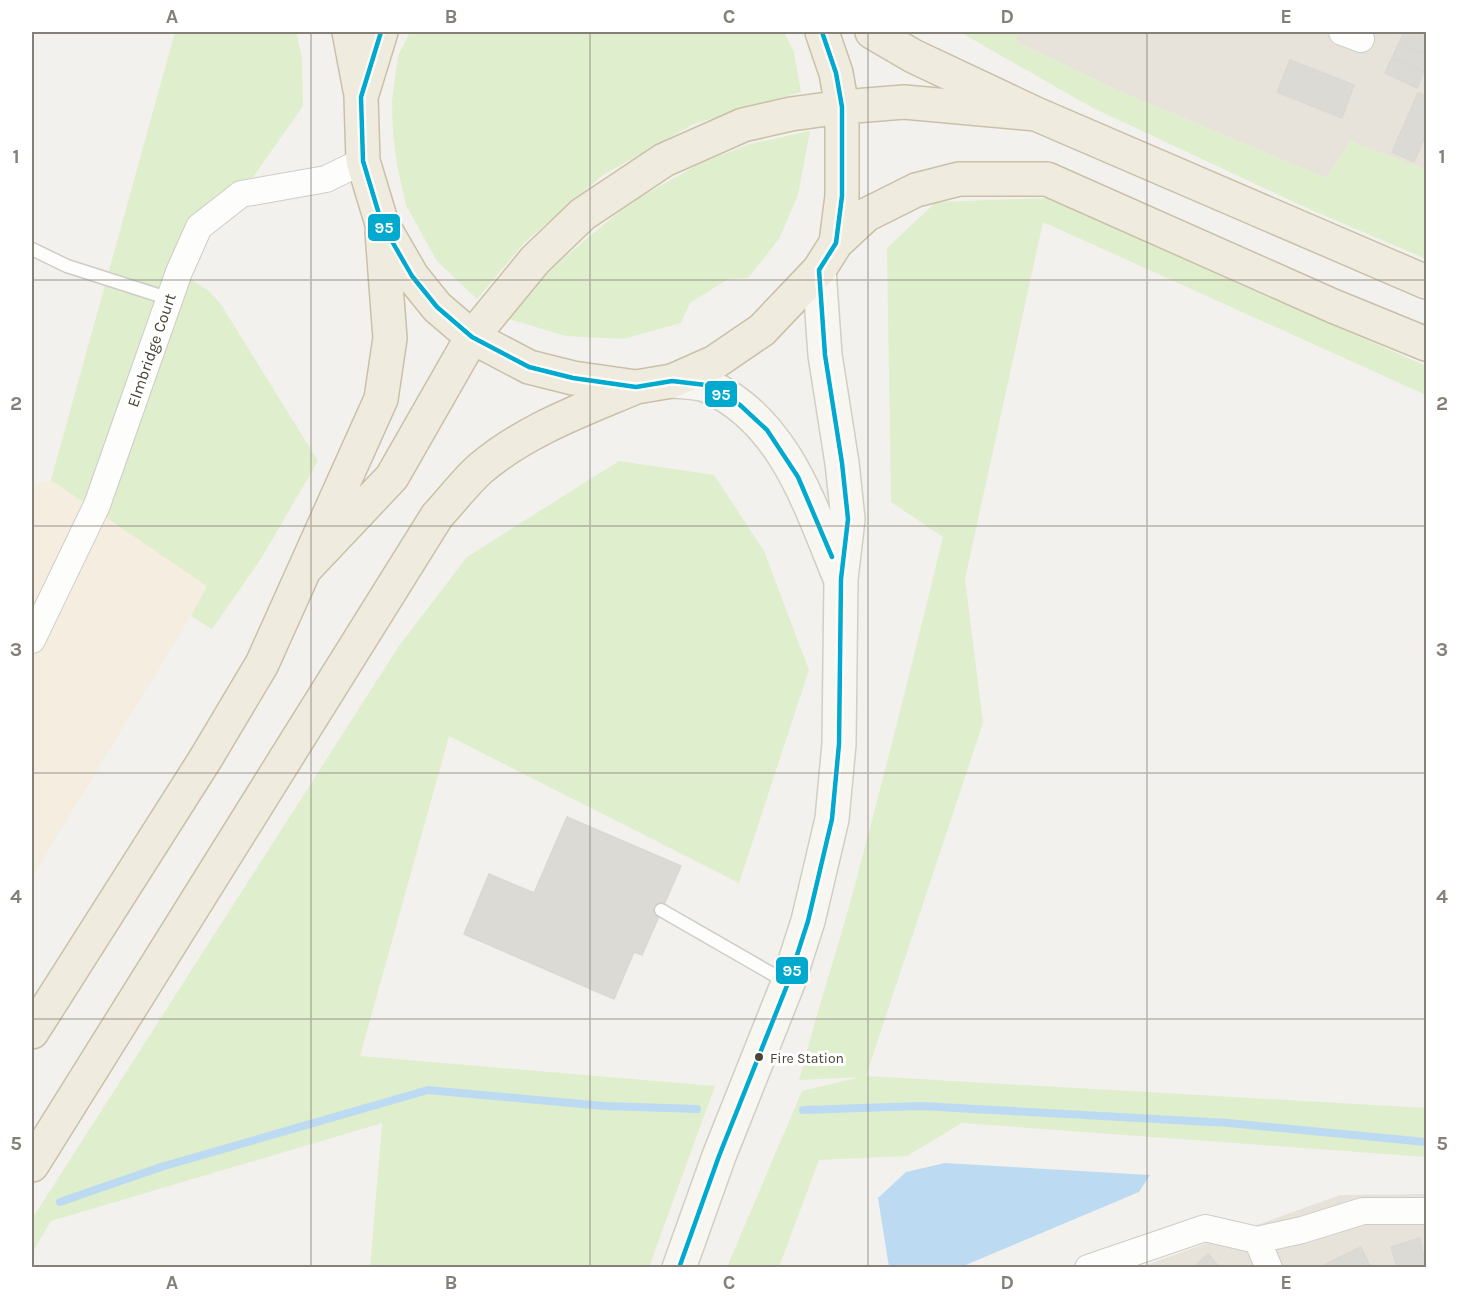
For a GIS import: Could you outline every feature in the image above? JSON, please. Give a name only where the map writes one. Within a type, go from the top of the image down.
[{"type":"highway","points":[[32,1032],[206,758],[262,664],[381,399],[390,338],[382,224],[363,161],[361,97],[349,32]]},
{"type":"highway","points":[[361,97],[381,32]]},
{"type":"highway","points":[[822,32],[836,73],[842,107],[842,196],[827,257]]},
{"type":"highway","points":[[872,32],[913,56],[1036,114],[1426,282]]},
{"type":"highway","points":[[306,568],[392,477],[472,337],[535,260],[583,214],[664,160],[743,126],[791,114],[842,107],[903,102],[1036,114]]},
{"type":"highway","points":[[32,1165],[438,516],[480,469],[524,437],[636,387],[672,381],[715,362],[762,330],[866,215],[916,190],[959,179],[1047,179],[1333,306],[1426,344]]},
{"type":"highway","points":[[382,224],[412,276],[437,307],[472,337],[529,367],[573,378],[636,387]]},
{"type":"main road","points":[[679,1268],[719,1156],[788,983],[808,921],[832,819],[839,744],[841,579],[848,519],[842,463],[825,355],[827,257]]},
{"type":"main road","points":[[672,381],[706,385],[740,405],[767,430],[798,477],[841,579]]},
{"type":"street","name":"Elmbridge Court","points":[[32,640],[97,505],[170,299],[199,227],[242,194],[326,179],[363,161]]},
{"type":"street","points":[[1088,1268],[1205,1228],[1257,1240],[1302,1230],[1363,1211],[1426,1212]]},
{"type":"street","points":[[1257,1240],[1269,1268]]},
{"type":"lane","points":[[32,249],[67,266],[170,299]]},
{"type":"lane","points":[[661,910],[788,983]]},
{"type":"shaded area","points":[[1017,32],[1426,32],[1426,170],[1350,141],[1326,178],[1119,91],[1017,42]]},
{"type":"shaded area","points":[[51,480],[208,586],[32,877],[32,486]]},
{"type":"shaded area","points":[[1426,1194],[1426,1267],[1138,1268],[1340,1195]]},
{"type":"green space","points":[[175,32],[296,32],[302,57],[303,106],[241,194],[179,272],[209,291],[222,306],[318,461],[262,557],[212,629],[191,616],[207,586],[51,480]]},
{"type":"green space","points":[[410,32],[784,32],[794,52],[801,92],[694,124],[603,175],[524,243],[477,299],[437,261],[406,205],[397,165],[392,101],[398,56]]},
{"type":"green space","points":[[960,32],[1017,32],[1017,42],[1119,91],[1326,178],[1350,141],[1426,170],[1426,259],[1309,209],[1093,108]]},
{"type":"green space","points":[[810,131],[798,195],[779,239],[748,278],[728,279],[690,303],[681,323],[623,339],[566,336],[509,319],[547,272],[630,203],[701,163],[750,144]]},
{"type":"green space","points":[[1048,198],[1426,366],[1426,395],[1043,222],[965,579],[983,723],[866,1076],[1426,1108],[1426,1157],[962,1123],[907,1156],[819,1160],[779,1267],[727,1267],[802,1091],[860,1077],[799,1080],[864,851],[943,537],[891,502],[887,248],[936,202]]},
{"type":"green space","points":[[619,461],[714,475],[764,551],[809,670],[739,883],[449,736],[360,1056],[715,1086],[649,1267],[370,1267],[382,1123],[51,1221],[32,1253],[32,1219],[399,646],[467,557]]},
{"type":"water","points":[[945,1163],[1150,1175],[1139,1192],[961,1267],[889,1267],[878,1198],[906,1172]]},
{"type":"building","points":[[1404,32],[1414,32],[1426,37],[1426,55],[1399,43]]},
{"type":"building","points":[[1399,43],[1426,55],[1424,72],[1392,58]]},
{"type":"building","points":[[1392,58],[1424,72],[1417,88],[1385,73]]},
{"type":"building","points":[[1290,60],[1354,85],[1342,118],[1277,92]]},
{"type":"building","points":[[1418,93],[1426,96],[1426,134],[1414,162],[1392,152]]},
{"type":"building","points":[[567,817],[681,866],[642,955],[634,952],[614,999],[464,934],[489,874],[534,893]]},
{"type":"building","points":[[1420,1238],[1426,1268],[1397,1268],[1391,1247]]},
{"type":"building","points":[[1361,1247],[1371,1268],[1318,1268]]},
{"type":"building","points":[[1208,1254],[1220,1268],[1193,1268]]},
{"type":"waterway","points":[[60,1202],[161,1167],[428,1090],[604,1106],[697,1109]]},
{"type":"waterway","points":[[803,1110],[921,1106],[1228,1123],[1426,1142]]},
{"type":"transit line","name":"95","points":[[381,32],[361,97],[363,161],[382,224],[412,276],[437,307],[472,337],[529,367],[573,378],[636,387],[672,381],[706,385],[740,405],[767,430],[798,477],[832,557]]},
{"type":"transit line","name":"95","points":[[679,1268],[719,1156],[788,983],[808,921],[832,819],[839,744],[841,579],[848,519],[842,463],[825,355],[819,270],[836,243],[842,196],[842,107],[836,73],[822,32]]},
{"type":"place","name":"Fire Station","points":[[759,1057]]}]
